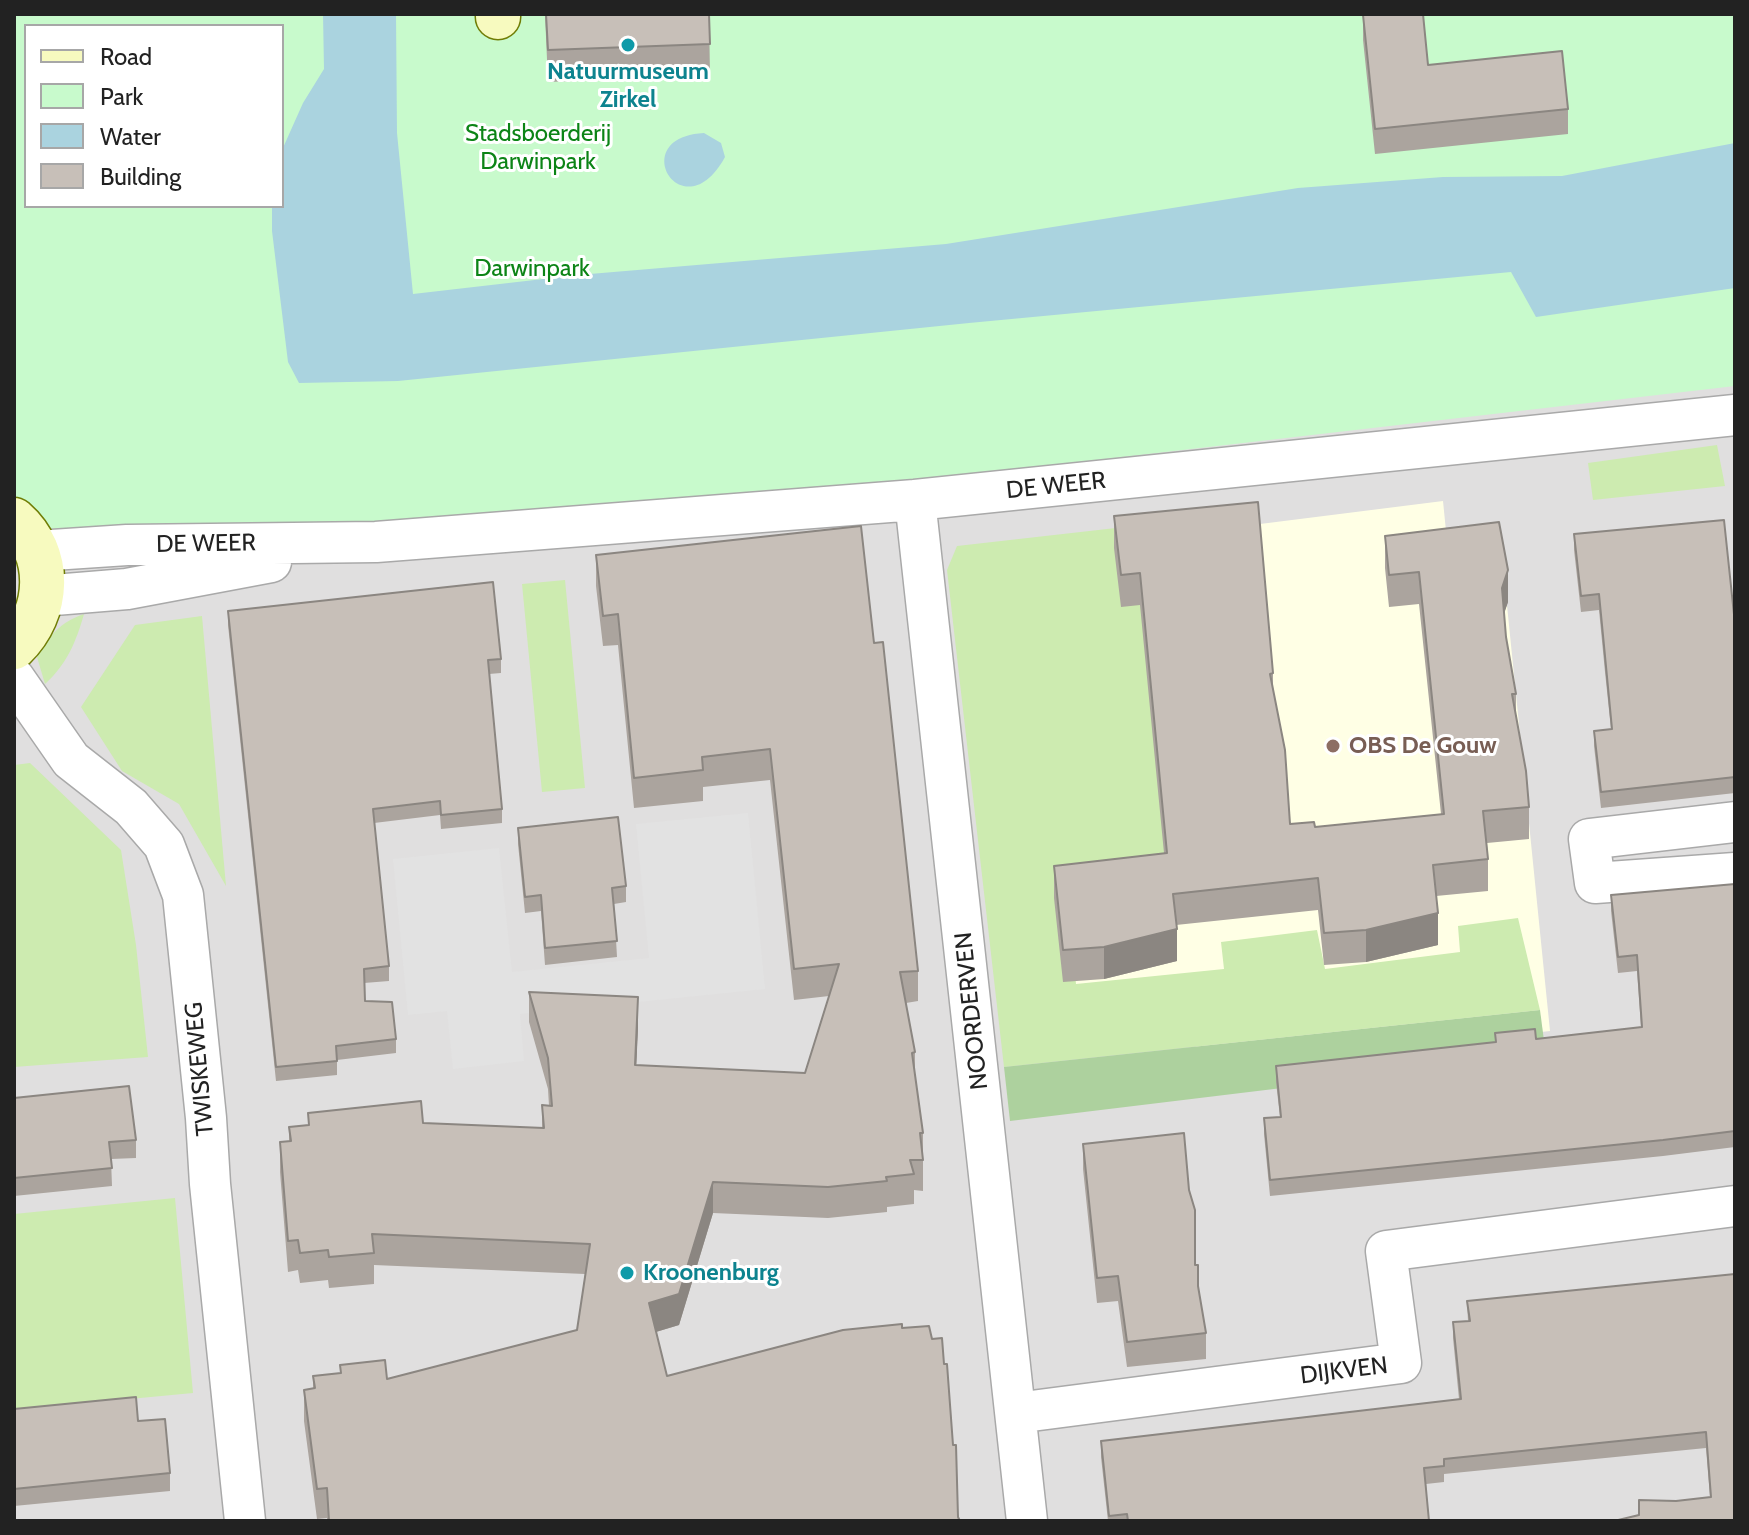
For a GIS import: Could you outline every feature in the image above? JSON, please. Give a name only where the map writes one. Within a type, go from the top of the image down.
[{"type":"main road","points":[[14,647],[33,625],[42,596],[41,566],[25,536]]},
{"type":"street","name":"DE WEER","points":[[25,536],[127,545],[376,542],[915,500],[1735,415]]},
{"type":"street","name":"NOORDERVEN","points":[[915,500],[1027,1521]]},
{"type":"street","name":"DE WEER","points":[[42,596],[127,589],[376,542]]},
{"type":"street","name":"TWISKEWEG","points":[[14,678],[71,760],[131,807],[164,845],[183,895],[245,1521]]},
{"type":"street","points":[[1735,822],[1589,839],[1595,883],[1735,873]]},
{"type":"street","name":"DIJKVEN","points":[[1016,1413],[1401,1363],[1386,1251],[1735,1206]]},
{"type":"shaded area","points":[[14,14],[1735,14],[1735,1521],[14,1521]]},
{"type":"shaded area","name":"OBS De Gouw","points":[[1443,501],[1448,551],[1501,546],[1550,1031],[1244,1065],[1054,992],[1109,543]]},
{"type":"shaded area","points":[[748,813],[765,989],[520,1014],[524,1061],[453,1069],[447,1011],[408,1015],[393,859],[499,848],[512,972],[649,958],[636,824]]},
{"type":"green space","name":"Darwinpark","points":[[14,14],[1735,14],[1735,386],[518,527],[14,564]]},
{"type":"green space","points":[[1717,445],[1725,486],[1593,500],[1588,463]]},
{"type":"green space","points":[[1204,518],[1171,912],[1070,922],[1076,984],[1224,969],[1221,942],[1317,930],[1325,969],[1460,952],[1458,926],[1518,918],[1540,1010],[1004,1067],[947,570],[957,546]]},
{"type":"green space","points":[[565,580],[585,788],[542,792],[522,584]]},
{"type":"green space","points":[[84,614],[70,652],[45,684],[37,657],[56,630]]},
{"type":"green space","points":[[202,616],[226,886],[179,804],[122,771],[81,707],[135,625]]},
{"type":"green space","points":[[30,763],[121,850],[136,945],[148,1057],[14,1067],[14,765]]},
{"type":"green space","points":[[1540,1010],[1546,1056],[1010,1121],[1004,1067]]},
{"type":"green space","points":[[175,1198],[193,1393],[14,1410],[14,1214]]},
{"type":"water","points":[[323,14],[396,14],[397,133],[413,294],[578,275],[946,244],[1298,188],[1443,177],[1562,176],[1735,143],[1735,288],[1536,317],[1511,272],[398,381],[299,383],[288,362],[272,208],[284,208],[284,146],[303,103],[324,69]]},
{"type":"water","points":[[704,133],[721,143],[725,157],[709,178],[693,186],[679,184],[669,175],[664,163],[668,149],[680,138]]},
{"type":"building","points":[[546,14],[709,14],[710,44],[548,50]]},
{"type":"building","points":[[1423,14],[1428,65],[1562,51],[1568,109],[1375,129],[1363,15]]},
{"type":"building","points":[[1258,502],[1273,673],[1270,674],[1285,750],[1290,824],[1314,822],[1315,827],[1444,814],[1419,572],[1389,575],[1385,536],[1499,522],[1508,570],[1502,588],[1506,637],[1516,694],[1512,694],[1529,807],[1483,811],[1488,859],[1433,865],[1438,913],[1366,930],[1324,933],[1318,878],[1173,894],[1177,929],[1104,947],[1063,950],[1054,866],[1167,853],[1140,573],[1121,575],[1114,516]]},
{"type":"building","points":[[1724,520],[1735,624],[1735,777],[1601,792],[1594,731],[1612,729],[1599,594],[1581,596],[1574,534]]},
{"type":"building","points":[[861,526],[874,643],[883,642],[918,971],[900,972],[915,1052],[912,1053],[923,1133],[920,1133],[923,1160],[910,1160],[914,1174],[886,1177],[887,1181],[828,1187],[713,1182],[679,1294],[649,1303],[667,1376],[843,1330],[902,1324],[902,1328],[929,1326],[932,1339],[942,1338],[944,1364],[947,1364],[960,1521],[329,1521],[327,1488],[317,1489],[304,1390],[315,1388],[313,1376],[341,1373],[340,1365],[385,1360],[387,1379],[577,1330],[590,1244],[372,1234],[374,1253],[329,1257],[328,1250],[300,1253],[298,1240],[288,1241],[280,1142],[291,1141],[289,1127],[309,1125],[308,1113],[421,1101],[423,1123],[544,1128],[542,1105],[552,1106],[548,1058],[529,992],[638,997],[635,1065],[805,1073],[839,964],[794,969],[770,749],[702,757],[703,770],[634,778],[618,614],[603,616],[596,555]]},
{"type":"building","points":[[493,582],[501,659],[488,660],[502,809],[441,815],[440,801],[373,809],[389,966],[364,969],[365,1001],[392,1002],[396,1039],[336,1046],[337,1061],[276,1067],[228,611]]},
{"type":"building","points":[[618,817],[626,886],[612,888],[617,941],[545,948],[541,895],[525,897],[518,828]]},
{"type":"building","points":[[1735,884],[1735,1131],[1270,1180],[1264,1118],[1281,1117],[1276,1066],[1496,1042],[1495,1033],[1535,1029],[1536,1039],[1642,1027],[1637,955],[1618,957],[1611,895]]},
{"type":"building","points":[[129,1086],[136,1140],[109,1142],[112,1168],[14,1178],[14,1098]]},
{"type":"building","points":[[1184,1133],[1189,1190],[1195,1210],[1195,1265],[1198,1265],[1198,1286],[1206,1333],[1127,1342],[1118,1276],[1097,1278],[1083,1144]]},
{"type":"building","points":[[1735,1274],[1735,1521],[1614,1521],[1639,1515],[1639,1500],[1676,1501],[1711,1497],[1706,1432],[1444,1459],[1444,1466],[1424,1468],[1429,1521],[1128,1521],[1127,1514],[1109,1516],[1101,1441],[1461,1399],[1453,1322],[1470,1321],[1467,1301]]},
{"type":"building","points":[[136,1397],[138,1421],[165,1419],[170,1473],[14,1489],[14,1409]]},
{"type":"place","name":"Natuurmuseum Zirkel","points":[[628,45]]},
{"type":"place","name":"OBS De Gouw","points":[[1333,746]]},
{"type":"place","name":"Kroonenburg","points":[[627,1273]]},
{"type":"park label","name":"Stadsboerderij Darwinpark","points":[[538,148]]}]
